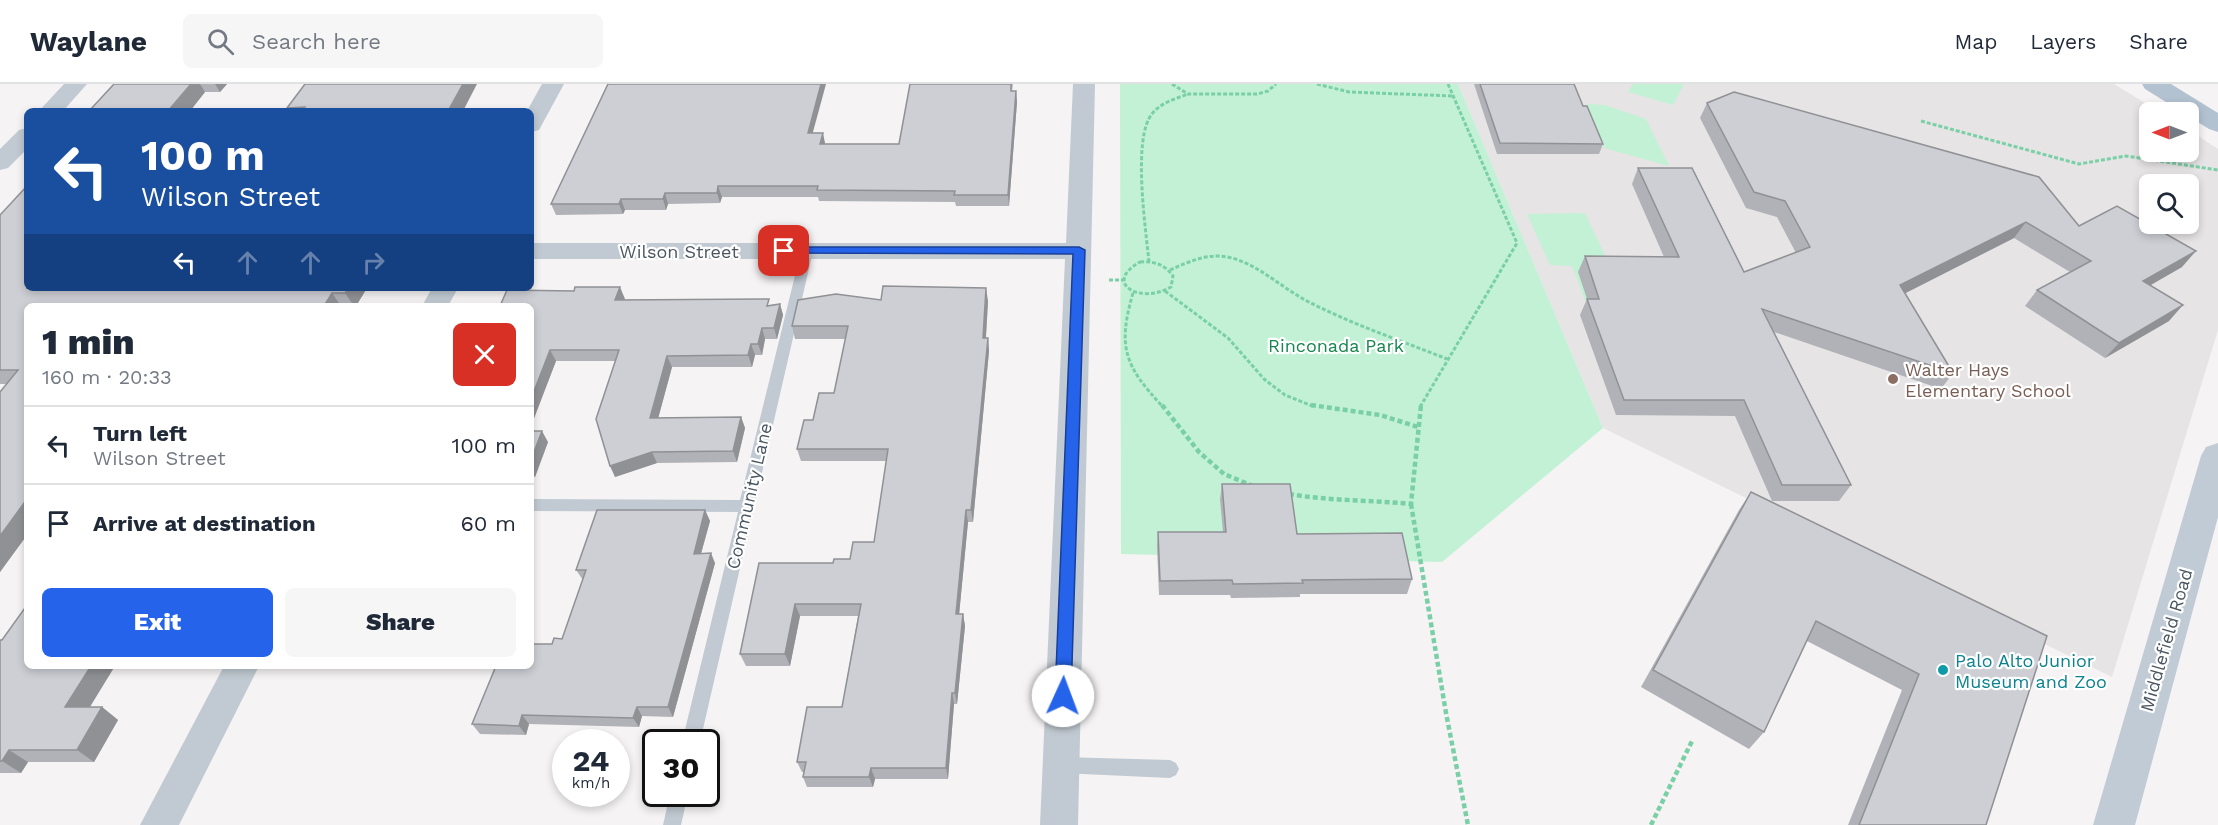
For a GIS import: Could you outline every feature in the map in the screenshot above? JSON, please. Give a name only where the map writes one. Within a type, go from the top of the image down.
[{"type":"main road","points":[[2154,84],[2218,124]]},
{"type":"main road","name":"Middlefield Road","points":[[2114,825],[2218,456]]},
{"type":"street","points":[[53,108],[76,84]]},
{"type":"street","points":[[534,119],[553,84]]},
{"type":"street","points":[[1059,825],[1084,84]]},
{"type":"street","points":[[0,163],[24,138]]},
{"type":"street","name":"Wilson Street","points":[[534,251],[1079,250]]},
{"type":"street","points":[[159,825],[240,669]]},
{"type":"lane","name":"Community Lane","points":[[694,729],[807,250]]},
{"type":"lane","points":[[534,505],[746,506]]},
{"type":"lane","points":[[1061,765],[1170,769]]},
{"type":"lane","points":[[672,825],[677,807]]},
{"type":"path","points":[[1172,84],[1188,94]]},
{"type":"path","points":[[1149,262],[1143,205],[1145,130],[1149,117],[1173,99],[1188,94],[1257,94],[1268,91],[1276,84]]},
{"type":"path","points":[[1317,84],[1349,92],[1453,96]]},
{"type":"path","points":[[1448,84],[1517,243],[1420,407],[1411,504],[1446,713],[1468,825]]},
{"type":"path","points":[[1921,122],[2079,164],[2126,156],[2218,170]]},
{"type":"path","points":[[1170,270],[1203,256],[1244,260],[1291,294],[1448,359]]},
{"type":"path","points":[[1157,263],[1170,270],[1173,281],[1166,291],[1150,296],[1133,292],[1125,285],[1124,274],[1133,265],[1157,263]]},
{"type":"path","points":[[1166,291],[1228,338],[1264,379],[1285,395],[1315,407],[1380,415],[1418,427]]},
{"type":"path","points":[[1133,292],[1126,317],[1127,359],[1138,380],[1175,420],[1199,452],[1224,474],[1262,490]]},
{"type":"path","points":[[1284,494],[1318,499],[1355,499],[1411,504]]},
{"type":"path","points":[[1651,825],[1692,741]]},
{"type":"shaded area","name":"Walter Hays Elementary School","points":[[1458,84],[2114,84],[2144,102],[2139,102],[2139,162],[2199,162],[2199,137],[2218,149],[2218,330],[2112,677],[1603,428]]},
{"type":"green space","name":"Rinconada Park","points":[[1120,84],[1458,84],[1603,428],[1442,562],[1121,554]]},
{"type":"green space","points":[[1633,84],[1684,84],[1673,105],[1628,92]]},
{"type":"green space","points":[[1588,104],[1605,105],[1646,119],[1669,166],[1604,148],[1585,107]]},
{"type":"green space","points":[[1585,213],[1610,266],[1588,308],[1572,266],[1550,265],[1527,214]]},
{"type":"building","points":[[114,84],[191,84],[171,108],[92,108]]},
{"type":"building","points":[[305,84],[463,84],[450,108],[287,108]]},
{"type":"building","points":[[608,84],[821,84],[808,133],[823,133],[820,144],[899,144],[910,84],[1011,84],[1011,91],[1016,91],[1008,195],[954,195],[955,191],[817,190],[818,186],[718,186],[717,193],[665,193],[663,199],[621,199],[619,204],[551,204]]},
{"type":"building","points":[[1480,84],[1574,84],[1583,106],[1587,106],[1603,144],[1500,143]]},
{"type":"building","points":[[1734,92],[2039,177],[2079,226],[2117,206],[2139,219],[2139,234],[2166,234],[2196,251],[2143,281],[2183,305],[2119,343],[2037,290],[2091,261],[2026,222],[1900,285],[1953,373],[1762,309],[1851,485],[1782,485],[1744,400],[1624,400],[1587,299],[1599,299],[1585,256],[1679,257],[1638,168],[1692,168],[1744,272],[1810,247],[1785,201],[1754,192],[1707,103]]},
{"type":"building","points":[[24,189],[24,291],[347,291],[332,293],[326,303],[24,303],[24,503],[0,536],[0,392],[18,370],[0,370],[0,215]]},
{"type":"building","points":[[883,286],[986,288],[983,338],[988,338],[971,510],[966,510],[956,614],[963,614],[955,693],[952,693],[946,768],[871,768],[869,777],[803,777],[806,762],[797,762],[807,707],[842,707],[861,604],[795,604],[785,654],[740,654],[759,563],[833,563],[834,559],[850,559],[853,542],[874,542],[888,449],[797,449],[804,420],[813,420],[819,393],[834,393],[848,326],[792,326],[798,300],[836,294],[881,300]]},
{"type":"building","points":[[575,287],[620,287],[615,300],[769,299],[767,306],[780,304],[774,328],[762,328],[758,344],[751,344],[748,355],[667,356],[650,418],[741,417],[733,451],[652,452],[610,466],[596,419],[619,350],[550,350],[534,391],[534,303],[501,303],[507,291],[574,291]]},
{"type":"building","points":[[534,431],[542,431],[534,452]]},
{"type":"building","points":[[1222,484],[1290,484],[1297,534],[1402,533],[1412,579],[1302,580],[1303,583],[1233,584],[1232,580],[1160,581],[1158,532],[1226,532]]},
{"type":"building","name":"Palo Alto Junior Museum and Zoo","points":[[1751,492],[2047,636],[1986,825],[1859,825],[1919,674],[1816,621],[1764,732],[1653,670]]},
{"type":"building","points":[[597,510],[705,510],[694,554],[711,553],[668,707],[637,707],[633,718],[522,715],[519,726],[472,724],[495,669],[534,669],[534,644],[552,644],[554,638],[562,639],[586,570],[576,570]]},
{"type":"building","points":[[24,609],[24,669],[89,669],[65,707],[102,707],[77,750],[9,750],[0,761],[0,640]]},
{"type":"place","name":"Walter Hays Elementary School","points":[[1893,379]]},
{"type":"place","name":"Palo Alto Junior Museum and Zoo","points":[[1943,670]]},
{"type":"route","points":[[784,251],[1079,250],[1063,696]]}]
